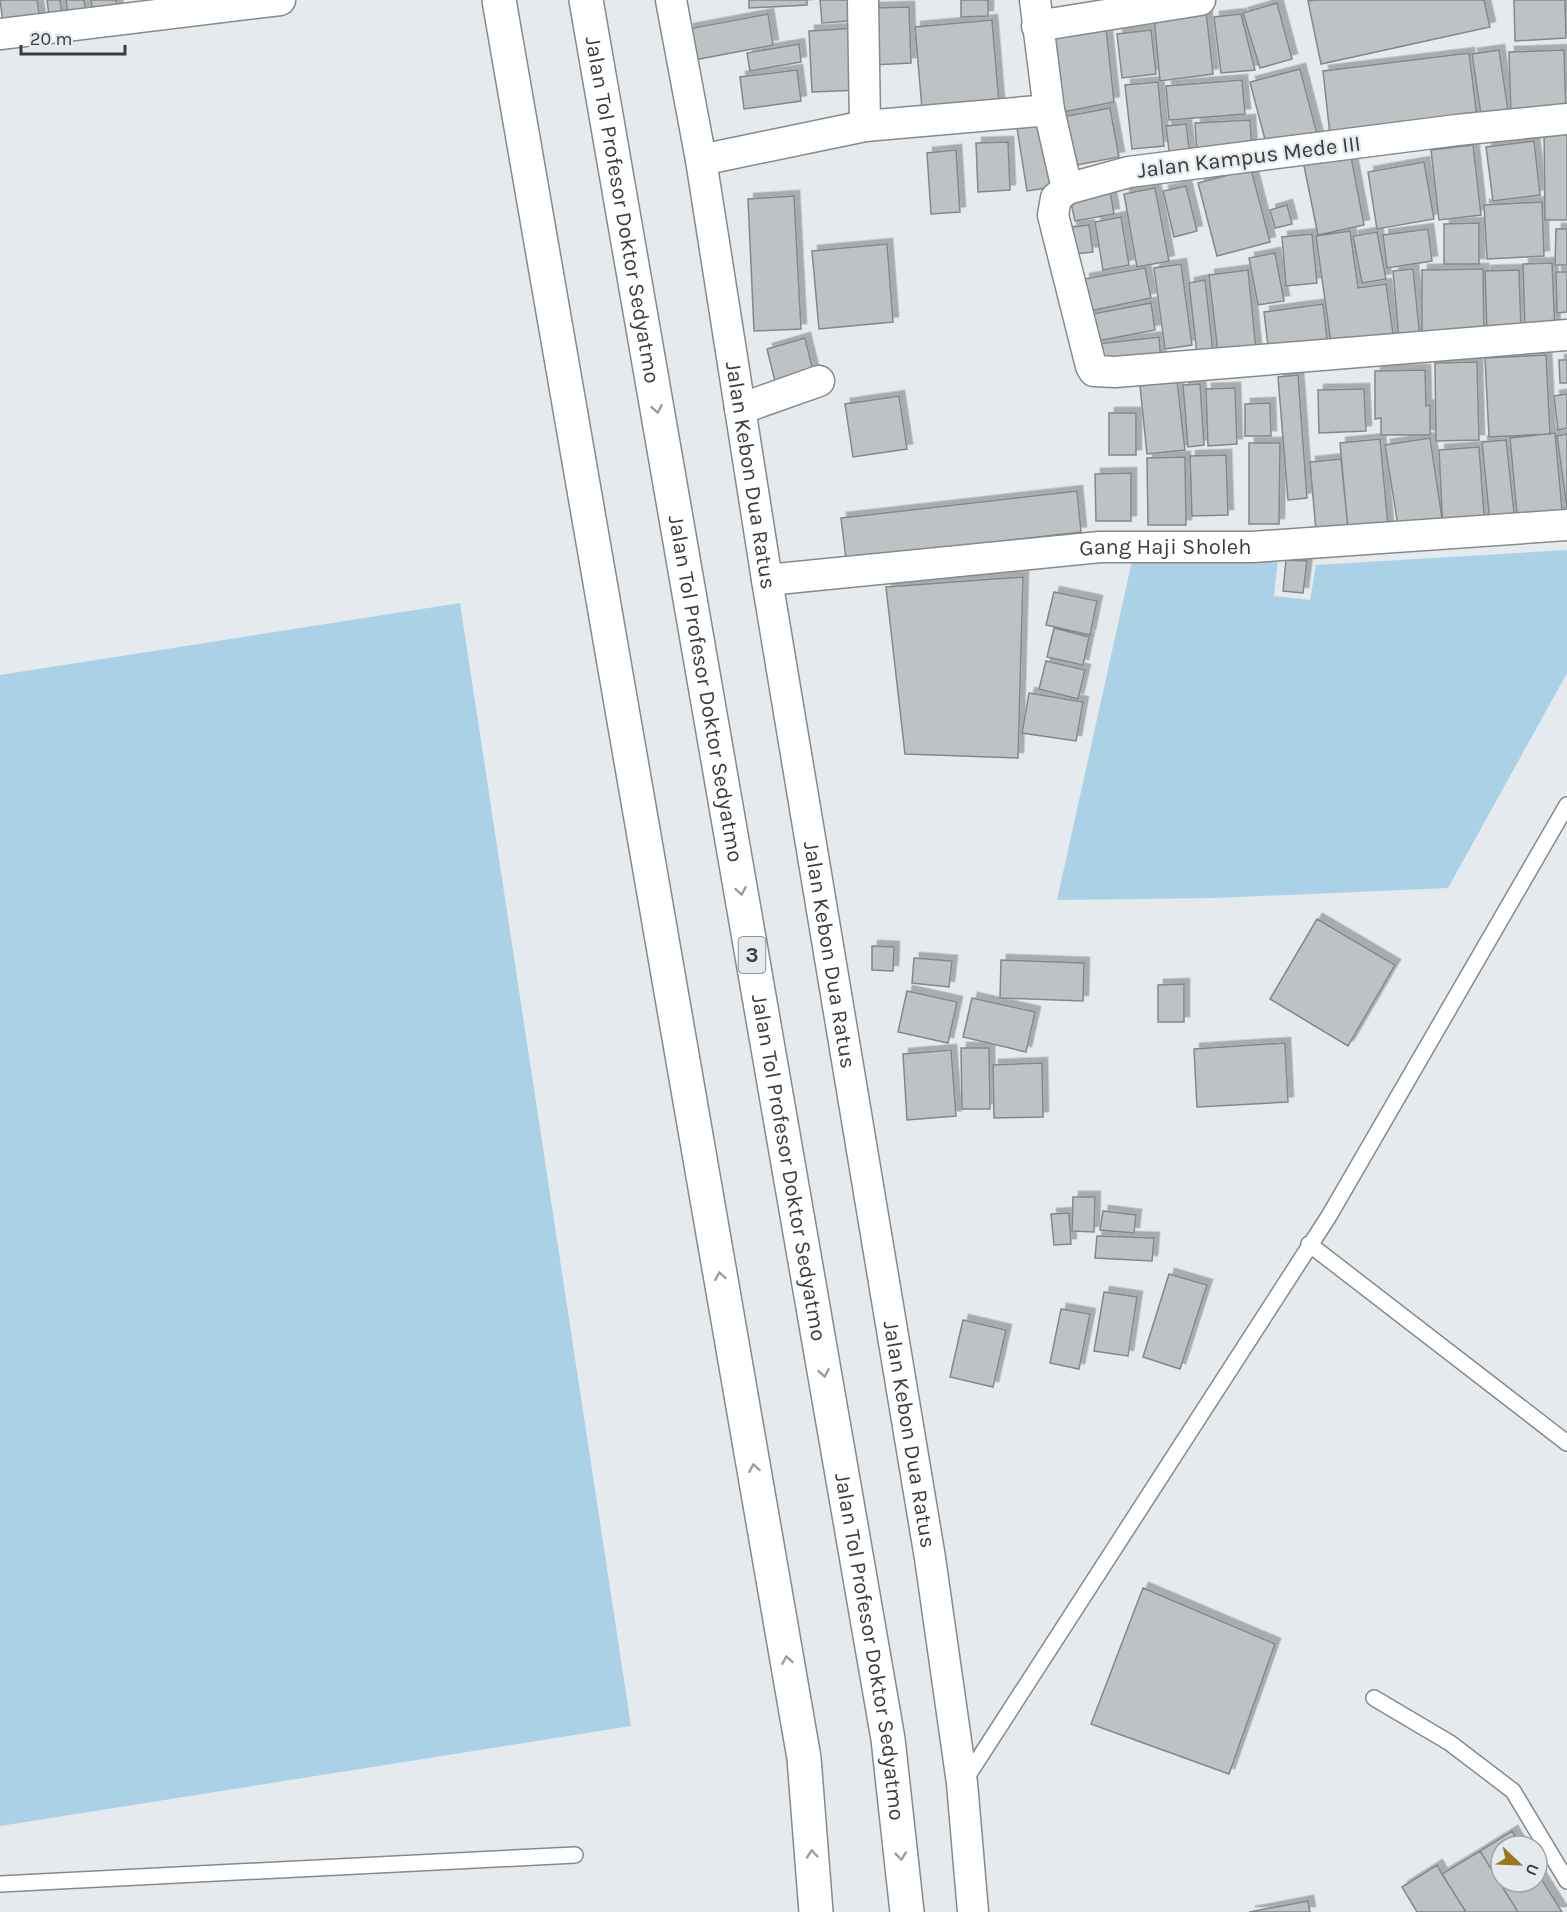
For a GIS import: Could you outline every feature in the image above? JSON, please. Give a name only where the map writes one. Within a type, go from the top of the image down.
[{"type":"highway","points":[[499,0],[804,1758],[816,1912]]},
{"type":"highway","name":"Jalan Tol Profesor Doktor Sedyatmo","points":[[586,0],[888,1739],[907,1912]]},
{"type":"street","points":[[0,34],[280,0]]},
{"type":"street","name":"Jalan Kebon Dua Ratus","points":[[671,0],[701,160],[767,580],[930,1558],[962,1784],[973,1912]]},
{"type":"street","points":[[862,0],[865,126]]},
{"type":"street","points":[[1200,0],[1036,13],[1049,110],[1067,189],[1056,198],[1053,222],[1090,366],[1094,371],[1567,335]]},
{"type":"street","points":[[701,160],[865,126],[1049,110]]},
{"type":"street","name":"Jalan Kampus Mede III","points":[[1067,189],[1128,172],[1457,130],[1567,119]]},
{"type":"street","points":[[740,409],[819,381]]},
{"type":"street","name":"Gang Haji Sholeh","points":[[767,580],[1100,547],[1252,547],[1567,525]]},
{"type":"lane","points":[[962,1784],[1335,1206],[1567,805]]},
{"type":"lane","points":[[1309,1244],[1567,1443]]},
{"type":"lane","points":[[1374,1698],[1450,1743],[1513,1791],[1567,1881]]},
{"type":"lane","points":[[0,1884],[575,1855]]},
{"type":"shaded area","points":[[1279,550],[1274,596],[1310,600],[1316,565],[1567,550],[1567,673],[1448,888],[1215,898],[1057,900],[1134,552]]},
{"type":"shaded area","points":[[460,603],[631,1726],[0,1826],[0,675]]},
{"type":"building","points":[[0,0],[37,0],[41,24],[4,29]]},
{"type":"building","points":[[47,0],[60,0],[63,21],[50,23]]},
{"type":"building","points":[[66,0],[84,0],[86,11],[68,14]]},
{"type":"building","points":[[91,0],[116,0],[118,10],[93,14]]},
{"type":"building","points":[[749,0],[807,0],[807,5],[749,8]]},
{"type":"building","points":[[820,0],[858,0],[860,20],[822,23]]},
{"type":"building","points":[[961,0],[988,0],[988,16],[961,17]]},
{"type":"building","points":[[1484,0],[1490,27],[1321,64],[1308,1]]},
{"type":"building","points":[[1514,0],[1565,0],[1566,38],[1515,41]]},
{"type":"building","points":[[1277,3],[1292,59],[1260,68],[1243,13]]},
{"type":"building","points":[[909,7],[911,63],[873,65],[871,8]]},
{"type":"building","points":[[1206,11],[1213,74],[1160,81],[1154,17]]},
{"type":"building","points":[[768,14],[773,45],[694,60],[688,29]]},
{"type":"building","points":[[1241,14],[1255,70],[1221,73],[1214,17]]},
{"type":"building","points":[[1105,18],[1114,102],[1063,112],[1052,30]]},
{"type":"building","points":[[992,20],[999,103],[922,109],[915,27]]},
{"type":"building","points":[[857,28],[860,90],[812,92],[809,31]]},
{"type":"building","points":[[1151,30],[1156,74],[1122,78],[1117,34]]},
{"type":"building","points":[[799,44],[801,62],[750,71],[747,53]]},
{"type":"building","points":[[1499,50],[1509,117],[1482,121],[1472,54]]},
{"type":"building","points":[[1564,50],[1566,115],[1511,116],[1509,52]]},
{"type":"building","points":[[1469,53],[1477,117],[1330,135],[1323,71]]},
{"type":"building","points":[[1300,69],[1318,138],[1268,151],[1250,82]]},
{"type":"building","points":[[797,70],[801,101],[744,109],[740,77]]},
{"type":"building","points":[[1242,80],[1245,114],[1169,120],[1166,86]]},
{"type":"building","points":[[1158,82],[1164,146],[1132,149],[1125,85]]},
{"type":"building","points":[[1110,108],[1119,157],[1066,167],[1057,118]]},
{"type":"building","points":[[1250,120],[1252,153],[1197,155],[1195,123]]},
{"type":"building","points":[[1049,122],[1060,186],[1027,191],[1017,128]]},
{"type":"building","points":[[1186,124],[1190,156],[1170,159],[1166,126]]},
{"type":"building","points":[[1544,127],[1567,127],[1567,220],[1545,220]]},
{"type":"building","points":[[1534,141],[1540,195],[1493,201],[1486,147]]},
{"type":"building","points":[[1008,142],[1010,190],[978,192],[976,143]]},
{"type":"building","points":[[1473,145],[1481,215],[1439,220],[1431,150]]},
{"type":"building","points":[[1349,146],[1364,225],[1318,235],[1302,156]]},
{"type":"building","points":[[956,150],[960,212],[931,214],[927,153]]},
{"type":"building","points":[[1424,162],[1434,219],[1377,229],[1368,172]]},
{"type":"building","points":[[1251,169],[1270,242],[1217,256],[1198,183]]},
{"type":"building","points":[[1186,186],[1197,231],[1174,237],[1163,191]]},
{"type":"building","points":[[1155,188],[1169,261],[1137,267],[1124,194]]},
{"type":"building","points":[[1110,191],[1114,214],[1075,221],[1070,198]]},
{"type":"building","points":[[794,196],[801,329],[754,331],[748,199]]},
{"type":"building","points":[[1542,202],[1544,256],[1487,259],[1484,205]]},
{"type":"building","points":[[1287,205],[1292,224],[1275,228],[1270,210]]},
{"type":"building","points":[[1121,217],[1129,265],[1103,270],[1095,222]]},
{"type":"building","points":[[1479,223],[1479,264],[1444,264],[1444,224]]},
{"type":"building","points":[[1089,225],[1093,252],[1075,254],[1071,227]]},
{"type":"building","points":[[1428,229],[1432,261],[1387,268],[1383,235]]},
{"type":"building","points":[[1556,229],[1567,229],[1567,265],[1555,265]]},
{"type":"building","points":[[1350,231],[1358,288],[1386,284],[1394,341],[1332,350],[1316,236]]},
{"type":"building","points":[[1377,232],[1386,279],[1362,283],[1353,236]]},
{"type":"building","points":[[1312,234],[1317,283],[1286,286],[1282,237]]},
{"type":"building","points":[[887,244],[893,322],[819,329],[812,251]]},
{"type":"building","points":[[1275,253],[1284,301],[1258,305],[1249,258]]},
{"type":"building","points":[[1552,263],[1555,330],[1525,331],[1523,264]]},
{"type":"building","points":[[1181,264],[1192,345],[1165,349],[1154,268]]},
{"type":"building","points":[[1145,268],[1151,298],[1090,311],[1084,279]]},
{"type":"building","points":[[1413,269],[1420,338],[1399,340],[1393,271]]},
{"type":"building","points":[[1483,269],[1484,341],[1422,342],[1422,270]]},
{"type":"building","points":[[1248,270],[1256,349],[1218,353],[1209,275]]},
{"type":"building","points":[[1519,270],[1521,330],[1487,331],[1485,271]]},
{"type":"building","points":[[1556,272],[1567,272],[1567,312],[1557,313]]},
{"type":"building","points":[[1205,280],[1213,352],[1197,354],[1189,283]]},
{"type":"building","points":[[1151,303],[1155,330],[1092,342],[1087,315]]},
{"type":"building","points":[[1323,304],[1328,347],[1269,354],[1264,312]]},
{"type":"building","points":[[1159,337],[1161,362],[1099,368],[1097,344]]},
{"type":"building","points":[[805,338],[814,375],[776,385],[767,349]]},
{"type":"building","points":[[1546,355],[1550,434],[1489,437],[1485,358]]},
{"type":"building","points":[[1559,360],[1567,360],[1567,383],[1560,383]]},
{"type":"building","points":[[1477,362],[1479,440],[1436,441],[1435,363]]},
{"type":"building","points":[[1425,370],[1426,406],[1430,405],[1430,435],[1381,435],[1381,418],[1375,419],[1375,371]]},
{"type":"building","points":[[1298,375],[1307,498],[1288,500],[1278,377]]},
{"type":"building","points":[[1177,381],[1185,450],[1147,454],[1140,386]]},
{"type":"building","points":[[1200,384],[1204,445],[1188,447],[1183,385]]},
{"type":"building","points":[[1235,388],[1237,444],[1208,446],[1206,389]]},
{"type":"building","points":[[1364,389],[1366,431],[1319,433],[1318,390]]},
{"type":"building","points":[[1567,394],[1567,428],[1558,430],[1554,396]]},
{"type":"building","points":[[899,396],[907,449],[853,457],[845,404]]},
{"type":"building","points":[[1270,403],[1271,436],[1245,436],[1245,404]]},
{"type":"building","points":[[1109,413],[1136,413],[1136,455],[1109,455]]},
{"type":"building","points":[[1555,433],[1563,520],[1518,525],[1510,438]]},
{"type":"building","points":[[1567,434],[1567,508],[1557,436]]},
{"type":"building","points":[[1430,438],[1443,525],[1399,532],[1385,445]]},
{"type":"building","points":[[1380,439],[1388,526],[1348,530],[1340,443]]},
{"type":"building","points":[[1506,440],[1515,521],[1490,523],[1482,442]]},
{"type":"building","points":[[1249,443],[1280,443],[1279,524],[1249,524]]},
{"type":"building","points":[[1479,447],[1485,528],[1443,531],[1439,450]]},
{"type":"building","points":[[1226,455],[1228,515],[1192,516],[1190,456]]},
{"type":"building","points":[[1185,457],[1186,525],[1148,525],[1147,458]]},
{"type":"building","points":[[1341,459],[1348,528],[1316,531],[1310,462]]},
{"type":"building","points":[[1131,473],[1131,521],[1096,521],[1095,474]]},
{"type":"building","points":[[1077,491],[1081,532],[846,559],[841,518]]},
{"type":"building","points":[[1286,560],[1307,561],[1303,593],[1283,591]]},
{"type":"building","points":[[1023,577],[1018,758],[905,754],[886,587]]},
{"type":"building","points":[[1054,592],[1097,601],[1090,635],[1046,625]]},
{"type":"building","points":[[1054,628],[1089,637],[1083,665],[1047,657]]},
{"type":"building","points":[[1046,661],[1085,670],[1078,699],[1039,689]]},
{"type":"building","points":[[1029,693],[1083,702],[1076,741],[1022,733]]},
{"type":"building","points":[[1317,919],[1395,965],[1348,1046],[1270,999]]},
{"type":"building","points":[[872,946],[894,947],[893,971],[872,970]]},
{"type":"building","points":[[914,958],[952,961],[949,987],[912,983]]},
{"type":"building","points":[[1001,960],[1084,963],[1083,1001],[1000,998]]},
{"type":"building","points":[[1184,984],[1184,1022],[1158,1022],[1158,985]]},
{"type":"building","points":[[907,991],[957,1002],[948,1043],[898,1032]]},
{"type":"building","points":[[972,998],[1035,1012],[1026,1052],[963,1037]]},
{"type":"building","points":[[1285,1043],[1288,1102],[1197,1107],[1194,1049]]},
{"type":"building","points":[[961,1048],[989,1048],[990,1109],[962,1109]]},
{"type":"building","points":[[951,1050],[956,1116],[907,1120],[903,1054]]},
{"type":"building","points":[[1042,1063],[1043,1117],[994,1118],[993,1065]]},
{"type":"building","points":[[1073,1197],[1095,1197],[1094,1232],[1072,1231]]},
{"type":"building","points":[[1103,1211],[1136,1215],[1134,1233],[1100,1230]]},
{"type":"building","points":[[1069,1213],[1071,1244],[1054,1245],[1051,1214]]},
{"type":"building","points":[[1097,1236],[1154,1238],[1152,1261],[1095,1258]]},
{"type":"building","points":[[1169,1274],[1207,1285],[1180,1369],[1143,1357]]},
{"type":"building","points":[[1104,1292],[1137,1297],[1128,1356],[1094,1351]]},
{"type":"building","points":[[1061,1309],[1090,1314],[1079,1369],[1050,1363]]},
{"type":"building","points":[[963,1320],[1006,1330],[993,1387],[950,1377]]},
{"type":"building","points":[[1143,1588],[1275,1644],[1229,1774],[1091,1724]]},
{"type":"building","points":[[1489,1845],[1489,1865],[1480,1851]]},
{"type":"building","points":[[1480,1851],[1489,1865],[1489,1894],[1507,1894],[1518,1912],[1466,1912],[1442,1874]]},
{"type":"building","points":[[1437,1865],[1466,1912],[1417,1912],[1402,1887]]},
{"type":"building","points":[[1549,1891],[1562,1912],[1518,1912],[1507,1894],[1549,1894]]},
{"type":"building","points":[[1308,1901],[1310,1912],[1249,1912]]}]
